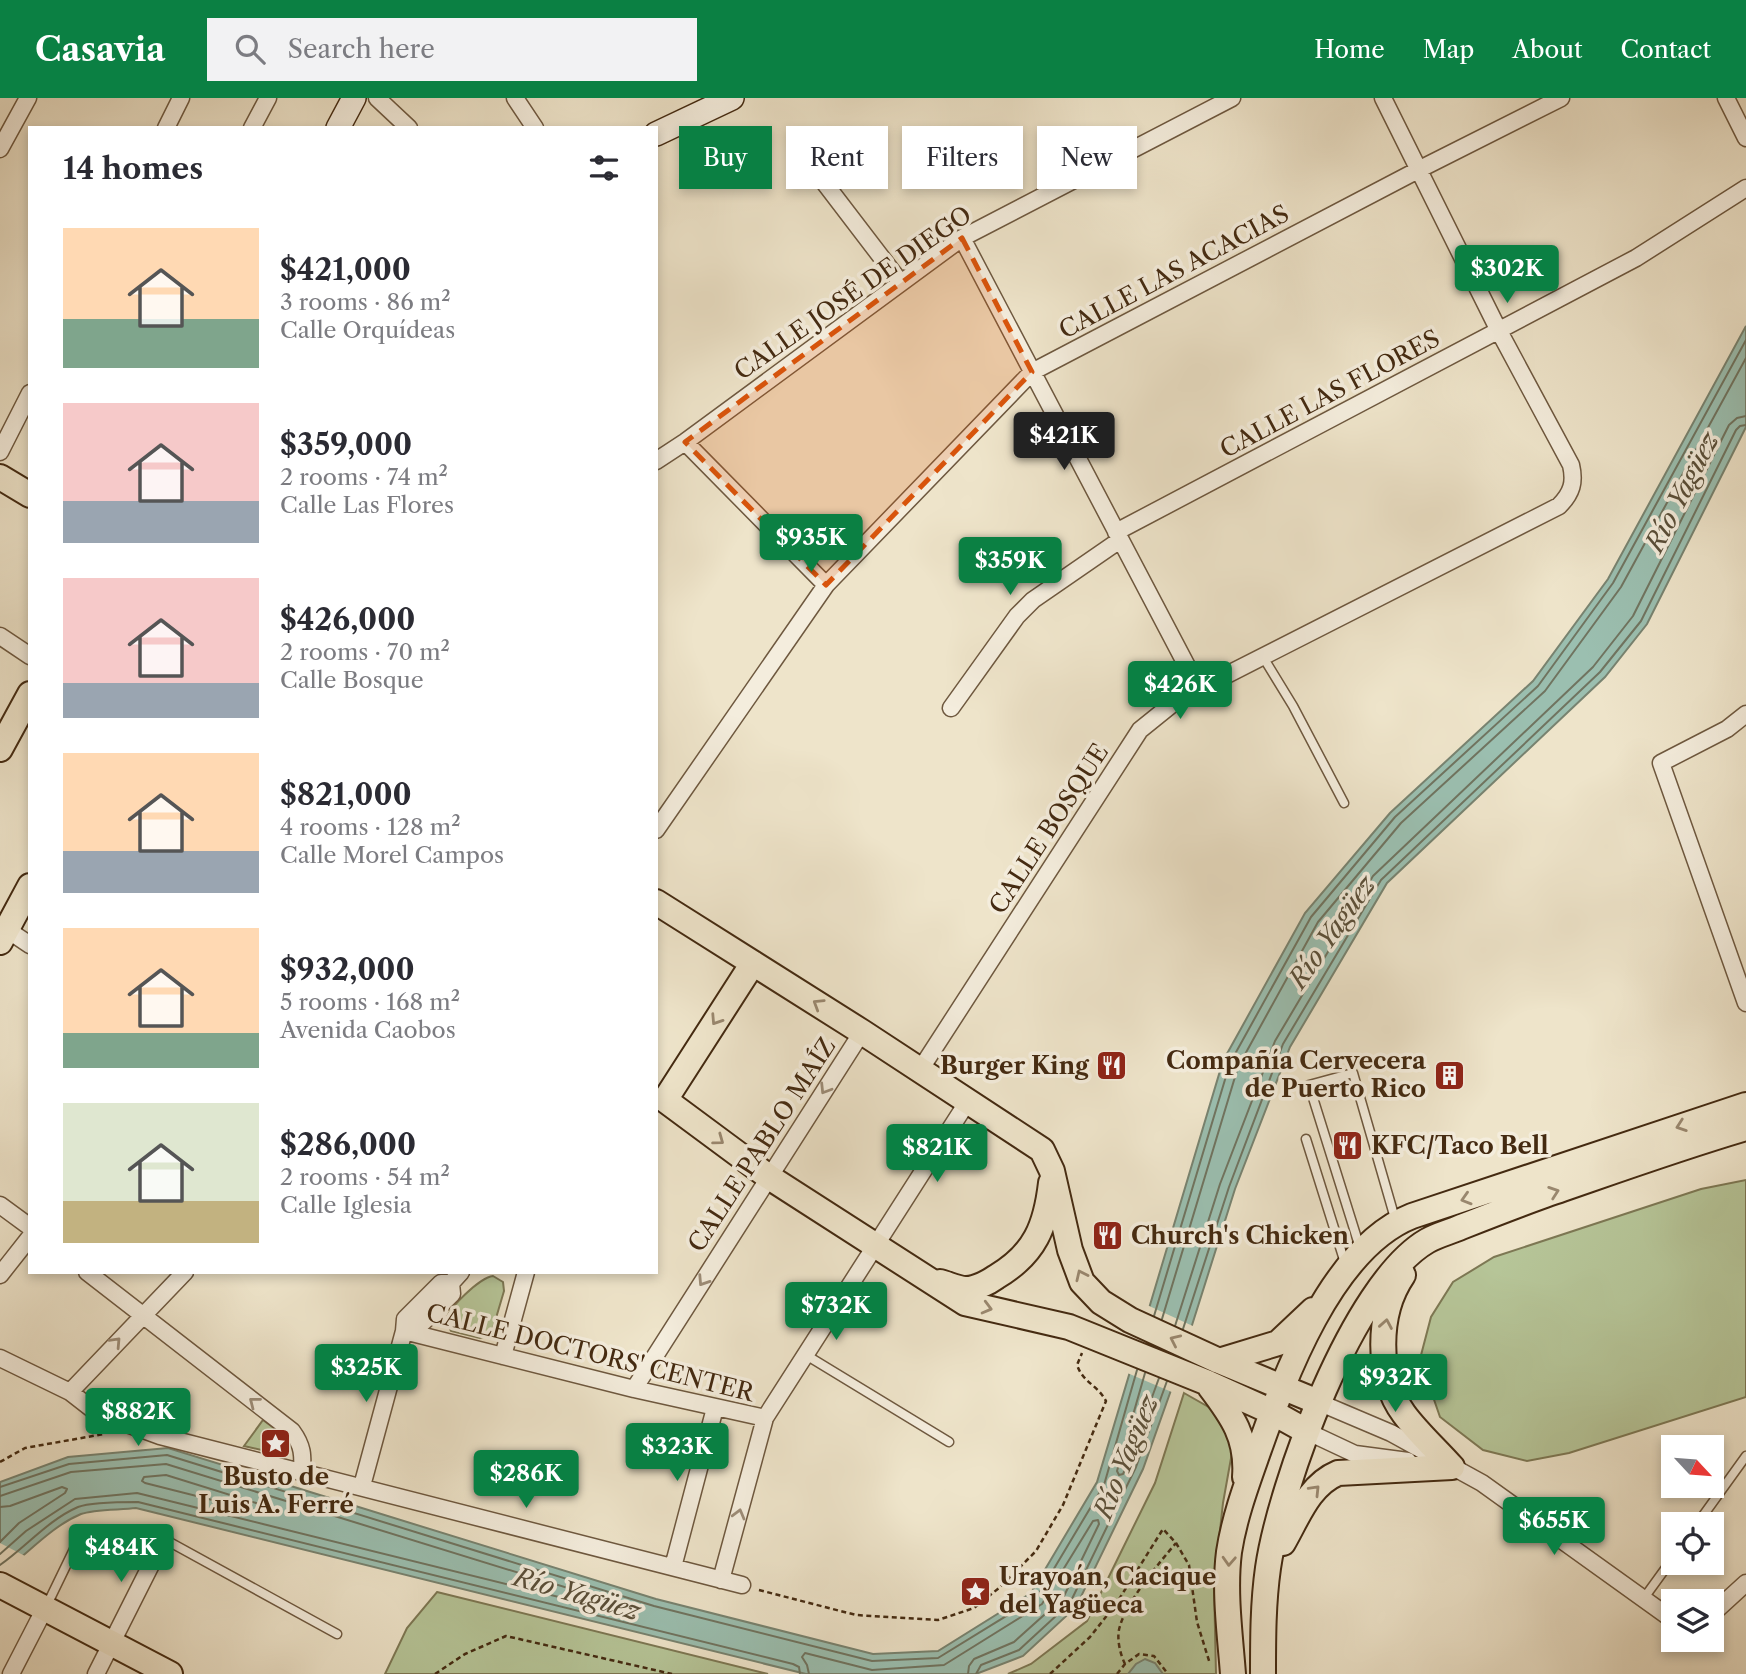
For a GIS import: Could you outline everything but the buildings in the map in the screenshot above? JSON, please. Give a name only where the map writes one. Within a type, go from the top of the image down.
[{"type":"main road","points":[[0,477],[28,494]]},
{"type":"main road","points":[[0,750],[28,698]]},
{"type":"main road","points":[[2,932],[28,889]]},
{"type":"main road","points":[[658,903],[1042,1150],[1052,1171],[1070,1250],[1082,1282],[1101,1302],[1130,1320],[1318,1402]]},
{"type":"main road","points":[[753,963],[659,1102],[875,1247],[965,1303],[1069,1327],[1123,1347],[1272,1412],[1306,1431]]},
{"type":"main road","points":[[1219,1361],[1259,1351],[1278,1343],[1326,1297],[1354,1261],[1396,1223],[1746,1105]]},
{"type":"main road","points":[[1263,1674],[1267,1569],[1275,1532],[1306,1431],[1360,1319],[1386,1277],[1426,1241],[1501,1211],[1746,1128]]},
{"type":"main road","points":[[926,1279],[967,1289],[989,1282],[1012,1268],[1029,1250],[1041,1230],[1048,1210],[1052,1171]]},
{"type":"main road","points":[[1426,1241],[1394,1289],[1384,1331],[1386,1378],[1403,1413],[1452,1467]]},
{"type":"main road","points":[[1233,1674],[1228,1611],[1229,1552],[1243,1495],[1282,1387],[1326,1297]]},
{"type":"main road","points":[[1208,1383],[1240,1432],[1246,1464],[1243,1495]]},
{"type":"main road","points":[[1267,1569],[1307,1499],[1327,1478],[1338,1473],[1452,1467]]},
{"type":"main road","points":[[3,1587],[170,1674]]},
{"type":"street","points":[[0,149],[28,98]]},
{"type":"street","points":[[167,126],[181,98]]},
{"type":"street","points":[[253,126],[268,98]]},
{"type":"street","points":[[339,126],[354,98]]},
{"type":"street","points":[[377,98],[407,126]]},
{"type":"street","points":[[515,98],[533,126]]},
{"type":"street","points":[[658,133],[732,98]]},
{"type":"street","name":"CALLE JOSÉ DE DIEGO","points":[[658,460],[962,238],[1232,98]]},
{"type":"street","points":[[1382,98],[1499,331]]},
{"type":"street","name":"CALLE LAS ACACIAS","points":[[658,827],[826,586],[1032,372],[1561,98]]},
{"type":"street","points":[[1726,98],[1746,138]]},
{"type":"street","name":"CALLE LAS FLORES","points":[[951,708],[1017,616],[1033,600],[1118,536],[1636,258],[1746,188]]},
{"type":"street","points":[[829,189],[901,283]]},
{"type":"street","points":[[962,238],[1199,689]]},
{"type":"street","name":"CALLE BOSQUE","points":[[920,1070],[1140,730],[1171,705],[1199,689],[1559,506],[1572,489],[1574,478],[1571,465],[1499,331]]},
{"type":"street","points":[[0,452],[28,397]]},
{"type":"street","points":[[685,442],[826,586]]},
{"type":"street","points":[[0,636],[28,655]]},
{"type":"street","points":[[1746,714],[1727,729],[1661,762],[1746,1003]]},
{"type":"street","points":[[2,932],[28,945]]},
{"type":"street","name":"CALLE PABLO MAÍZ","points":[[634,1389],[862,1032]]},
{"type":"street","points":[[721,1580],[765,1418],[968,1101]]},
{"type":"street","points":[[0,1205],[28,1226]]},
{"type":"street","points":[[0,1275],[28,1240]]},
{"type":"street","points":[[90,1274],[292,1431],[301,1444],[302,1473]]},
{"type":"street","points":[[70,1392],[183,1274]]},
{"type":"street","points":[[503,1356],[525,1274]]},
{"type":"street","points":[[362,1486],[408,1332],[452,1294],[456,1278]]},
{"type":"street","name":"CALLE DOCTORS' CENTER","points":[[408,1332],[634,1389],[765,1418]]},
{"type":"street","points":[[0,1358],[70,1392],[97,1413],[160,1436],[742,1585]]},
{"type":"street","points":[[1318,1402],[1391,1433],[1482,1483],[1661,1611]]},
{"type":"street","points":[[673,1567],[715,1408]]},
{"type":"street","points":[[1306,1431],[1355,1454],[1452,1467]]},
{"type":"street","points":[[96,1674],[164,1539]]},
{"type":"street","points":[[1724,1603],[1746,1583]]},
{"type":"street","points":[[11,1674],[44,1610]]},
{"type":"lane","points":[[1263,657],[1293,706],[1344,803]]},
{"type":"lane","points":[[1354,1261],[1309,1085],[1353,1073],[1396,1223]]},
{"type":"lane","points":[[1306,1139],[1354,1261]]},
{"type":"lane","points":[[806,1354],[949,1442]]},
{"type":"lane","points":[[1706,1512],[1746,1456]]},
{"type":"lane","points":[[164,1539],[337,1634]]},
{"type":"lane","points":[[44,1610],[78,1544]]},
{"type":"lane","points":[[1644,1598],[1661,1575]]},
{"type":"path","points":[[742,1585],[856,1615],[938,1620],[975,1608],[1036,1551],[1063,1506],[1100,1421],[1106,1401],[1099,1388],[1082,1378],[1077,1365],[1091,1335]]},
{"type":"path","points":[[0,1462],[25,1448],[96,1434],[109,1434]]},
{"type":"path","points":[[1050,1674],[1090,1637],[1116,1604],[1163,1529],[1176,1543],[1189,1565],[1197,1622],[1214,1674]]},
{"type":"path","points":[[1125,1664],[1121,1654],[1119,1627],[1135,1598],[1176,1543]]},
{"type":"path","points":[[435,1674],[465,1654],[506,1636],[672,1674]]},
{"type":"path","points":[[1117,1674],[1139,1654],[1154,1656],[1168,1674]]},
{"type":"highlighted area","points":[[962,238],[1032,372],[826,585],[685,442]]},
{"type":"shaded area","points":[[1746,1180],[1746,1397],[1569,1453],[1527,1461],[1483,1450],[1440,1417],[1420,1359],[1431,1317],[1453,1282],[1494,1257],[1701,1189]]},
{"type":"shaded area","points":[[493,1276],[503,1282],[504,1291],[491,1335],[480,1338],[451,1331],[446,1322],[452,1309],[473,1288]]},
{"type":"shaded area","points":[[1184,1393],[1219,1413],[1233,1447],[1223,1503],[1214,1585],[1216,1674],[1008,1674],[1031,1664],[1087,1621],[1155,1483]]},
{"type":"shaded area","points":[[263,1420],[286,1437],[286,1446],[279,1454],[244,1446]]},
{"type":"shaded area","points":[[437,1592],[768,1674],[385,1674],[407,1628]]},
{"type":"water","name":"Río Yagüez","points":[[1746,326],[1746,427],[1647,624],[1605,677],[1387,883],[1290,1047],[1235,1189],[1175,1379],[1143,1469],[1076,1607],[1023,1656],[976,1674],[806,1674],[136,1508],[81,1514],[49,1534],[0,1574],[0,1482],[68,1457],[168,1448],[656,1599],[873,1654],[938,1651],[1031,1593],[1097,1482],[1223,1061],[1305,913],[1390,813],[1533,681],[1608,579]]},
{"type":"water","points":[[1145,1659],[1155,1663],[1163,1674],[1128,1674],[1136,1664]]},
{"type":"pier","points":[[1147,1305],[1195,1327],[1174,1393],[1125,1372]]},
{"type":"pier","points":[[0,1543],[27,1557],[0,1577]]},
{"type":"place","name":"Burger King","points":[[1112,1066]]},
{"type":"place","name":"Compañía Cervecera de Puerto Rico","points":[[1449,1075]]},
{"type":"place","name":"KFC/Taco Bell","points":[[1348,1146]]},
{"type":"place","name":"Church's Chicken","points":[[1108,1236]]},
{"type":"place","name":"Busto de Luis A. Ferré","points":[[276,1443]]},
{"type":"place","name":"Urayoán, Cacique del Yagüeca","points":[[976,1591]]}]
